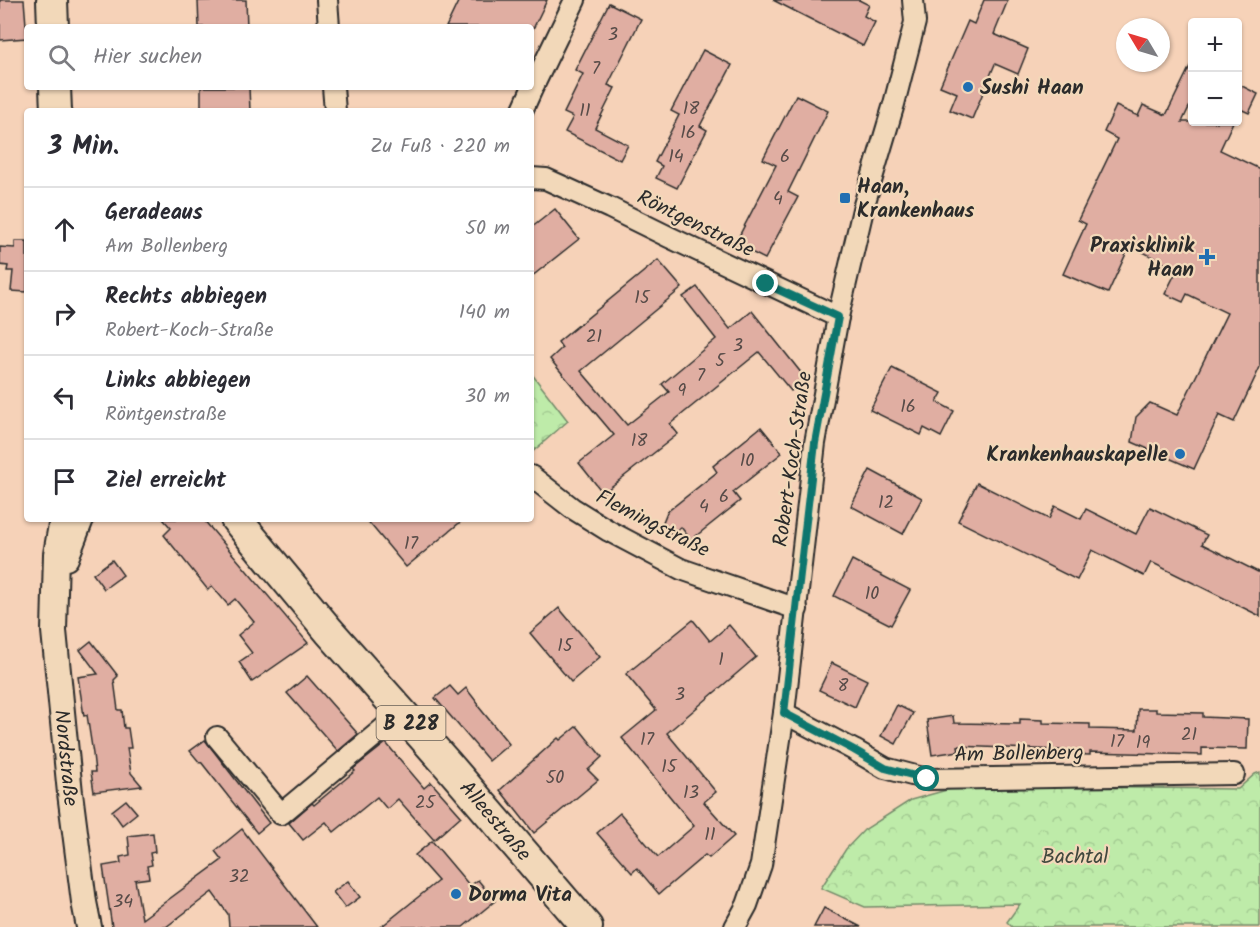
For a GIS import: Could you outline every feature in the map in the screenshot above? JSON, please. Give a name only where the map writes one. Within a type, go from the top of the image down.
[{"type":"main road","points":[[52,0],[52,24]]},
{"type":"main road","points":[[55,90],[56,108]]},
{"type":"main road","name":"Alleestraße","points":[[238,522],[329,631],[587,927]]},
{"type":"street","points":[[327,0],[329,24]]},
{"type":"street","points":[[534,86],[575,0]]},
{"type":"street","name":"Robert-Koch-Straße","points":[[735,927],[747,905],[761,865],[784,713],[815,443],[838,317],[864,205],[915,22],[913,0]]},
{"type":"street","points":[[333,90],[335,108]]},
{"type":"street","points":[[523,108],[532,90]]},
{"type":"street","name":"Röntgenstraße","points":[[534,178],[546,179],[591,199],[838,317]]},
{"type":"street","name":"Flemingstraße","points":[[534,478],[581,514],[681,569],[796,609]]},
{"type":"street","name":"Nordstraße","points":[[61,522],[56,554],[54,631],[70,793],[82,891],[89,927]]},
{"type":"street","name":"Nordstraße","points":[[55,588],[80,522]]},
{"type":"street","points":[[217,737],[280,813],[402,713]]},
{"type":"street","name":"Am Bollenberg","points":[[784,713],[885,768],[927,779],[1234,774]]},
{"type":"green space","points":[[534,377],[568,421],[534,450]]},
{"type":"green space","name":"Bachtal","points":[[1260,772],[1260,927],[1012,927],[1007,922],[1020,904],[865,907],[821,888],[846,849],[864,830],[911,800],[961,786],[1238,789]]},
{"type":"building","points":[[0,0],[24,0],[26,24],[24,24],[24,38],[0,40]]},
{"type":"building","points":[[246,0],[247,24],[199,24],[198,1]]},
{"type":"building","points":[[459,0],[547,0],[534,27],[534,24],[447,24]]},
{"type":"building","points":[[773,0],[859,0],[869,5],[864,16],[875,22],[863,46]]},
{"type":"building","points":[[984,0],[1008,0],[994,34],[1028,49],[1018,74],[995,64],[972,119],[950,110],[957,93],[940,86],[968,21],[974,24]]},
{"type":"building","points":[[609,3],[641,19],[608,85],[615,88],[595,128],[628,145],[620,160],[565,132],[573,117],[564,113],[583,74],[575,70]]},
{"type":"building","points":[[703,50],[732,65],[700,126],[707,130],[677,188],[656,178],[662,166],[655,162],[679,115],[671,111]]},
{"type":"building","name":"Praxisklinik Haan","points":[[1188,70],[1188,109],[1182,122],[1188,122],[1188,126],[1231,126],[1220,150],[1260,169],[1260,367],[1234,422],[1219,415],[1194,469],[1132,442],[1136,417],[1150,403],[1177,415],[1227,313],[1187,294],[1183,302],[1165,294],[1177,270],[1130,245],[1108,293],[1063,274],[1086,224],[1078,220],[1117,139],[1104,132],[1116,106],[1138,116],[1143,105],[1166,115]]},
{"type":"building","points":[[1242,86],[1258,94],[1249,113],[1242,110]]},
{"type":"building","points":[[201,90],[249,90],[250,108],[201,108]]},
{"type":"building","points":[[796,95],[828,111],[788,192],[798,197],[765,259],[735,244],[776,165],[763,159]]},
{"type":"building","points":[[555,209],[579,239],[534,275],[534,226]]},
{"type":"building","points":[[15,241],[24,241],[24,292],[11,291],[13,271],[7,271],[8,266],[0,265],[0,247],[15,248]]},
{"type":"building","points":[[658,260],[682,288],[581,371],[627,425],[669,392],[662,384],[716,339],[683,297],[697,287],[730,329],[752,311],[806,379],[791,391],[759,352],[670,424],[678,434],[603,493],[579,463],[614,435],[550,359],[562,348],[558,342]]},
{"type":"building","points":[[892,368],[942,393],[937,402],[954,411],[941,437],[924,428],[921,435],[870,410]]},
{"type":"building","points":[[761,427],[782,453],[733,492],[740,501],[691,540],[681,527],[671,534],[663,522],[667,512],[717,472],[713,466]]},
{"type":"building","points":[[870,470],[922,498],[903,534],[851,506]]},
{"type":"building","points":[[977,483],[1049,519],[1055,506],[1081,519],[1086,509],[1136,534],[1150,507],[1207,535],[1202,544],[1260,573],[1260,616],[1151,562],[1144,576],[1092,550],[1077,580],[958,521]]},
{"type":"building","points":[[166,522],[206,522],[308,643],[252,682],[239,662],[252,653],[238,635],[254,622],[235,599],[228,605],[212,586],[208,590],[164,535],[171,528]]},
{"type":"building","points":[[368,522],[460,522],[406,567]]},
{"type":"building","points":[[112,560],[123,575],[104,589],[93,574]]},
{"type":"building","points":[[852,560],[910,590],[891,625],[834,596]]},
{"type":"building","points":[[559,608],[600,657],[571,682],[530,633]]},
{"type":"building","points":[[693,620],[710,641],[729,625],[756,657],[667,733],[716,792],[704,802],[734,836],[709,858],[705,855],[659,894],[637,868],[632,873],[597,833],[620,813],[658,857],[694,826],[622,738],[656,710],[626,674]]},
{"type":"building","points":[[91,641],[118,676],[114,680],[118,710],[122,710],[124,728],[128,728],[131,748],[127,748],[131,773],[142,786],[94,792],[91,772],[95,772],[93,754],[78,677],[98,674],[80,650]]},
{"type":"building","points":[[832,663],[867,680],[855,707],[819,690]]},
{"type":"building","points":[[307,676],[358,734],[338,751],[287,693]]},
{"type":"building","points":[[450,686],[458,695],[466,688],[509,744],[489,761],[435,698]]},
{"type":"building","points":[[897,705],[913,713],[896,744],[881,736]]},
{"type":"building","points":[[1138,709],[1156,709],[1156,712],[1203,713],[1203,717],[1248,719],[1247,749],[1202,748],[1202,755],[1090,752],[1090,755],[1060,754],[1060,750],[958,746],[959,751],[932,755],[927,720],[953,716],[954,723],[1020,724],[1020,719],[1043,720],[1043,723],[1090,724],[1090,729],[1137,730]]},
{"type":"building","points":[[577,726],[602,757],[588,770],[598,780],[534,833],[500,790],[558,738],[560,740]]},
{"type":"building","points":[[205,740],[269,823],[257,833],[190,751]]},
{"type":"building","points":[[386,743],[424,788],[431,782],[461,816],[434,840],[398,799],[387,809],[377,797],[334,832],[326,822],[303,840],[289,823],[312,803],[314,805],[355,771],[353,769]]},
{"type":"building","points":[[126,800],[137,813],[122,825],[112,811]]},
{"type":"building","points":[[242,829],[317,927],[229,927],[228,914],[212,892],[166,927],[112,927],[103,866],[121,863],[120,857],[130,855],[128,836],[153,833],[155,852],[150,853],[152,865],[147,866],[149,878],[135,880],[142,919],[222,860],[215,851]]},
{"type":"building","name":"Dorma Vita","points":[[432,841],[470,886],[478,880],[495,901],[463,927],[381,927],[438,881],[415,855]]},
{"type":"building","points":[[348,881],[360,897],[345,908],[333,892]]},
{"type":"building","points":[[824,908],[861,927],[814,927]]},
{"type":"place","name":"Sushi Haan","points":[[968,87]]},
{"type":"place","name":"Haan, Krankenhaus","points":[[845,198]]},
{"type":"place","name":"Praxisklinik Haan","points":[[1207,257]]},
{"type":"place","name":"Krankenhauskapelle","points":[[1180,454]]},
{"type":"place","name":"Dorma Vita","points":[[456,894]]},
{"type":"route","points":[[766,284],[838,317],[815,443],[784,713],[885,768],[927,779]]}]
